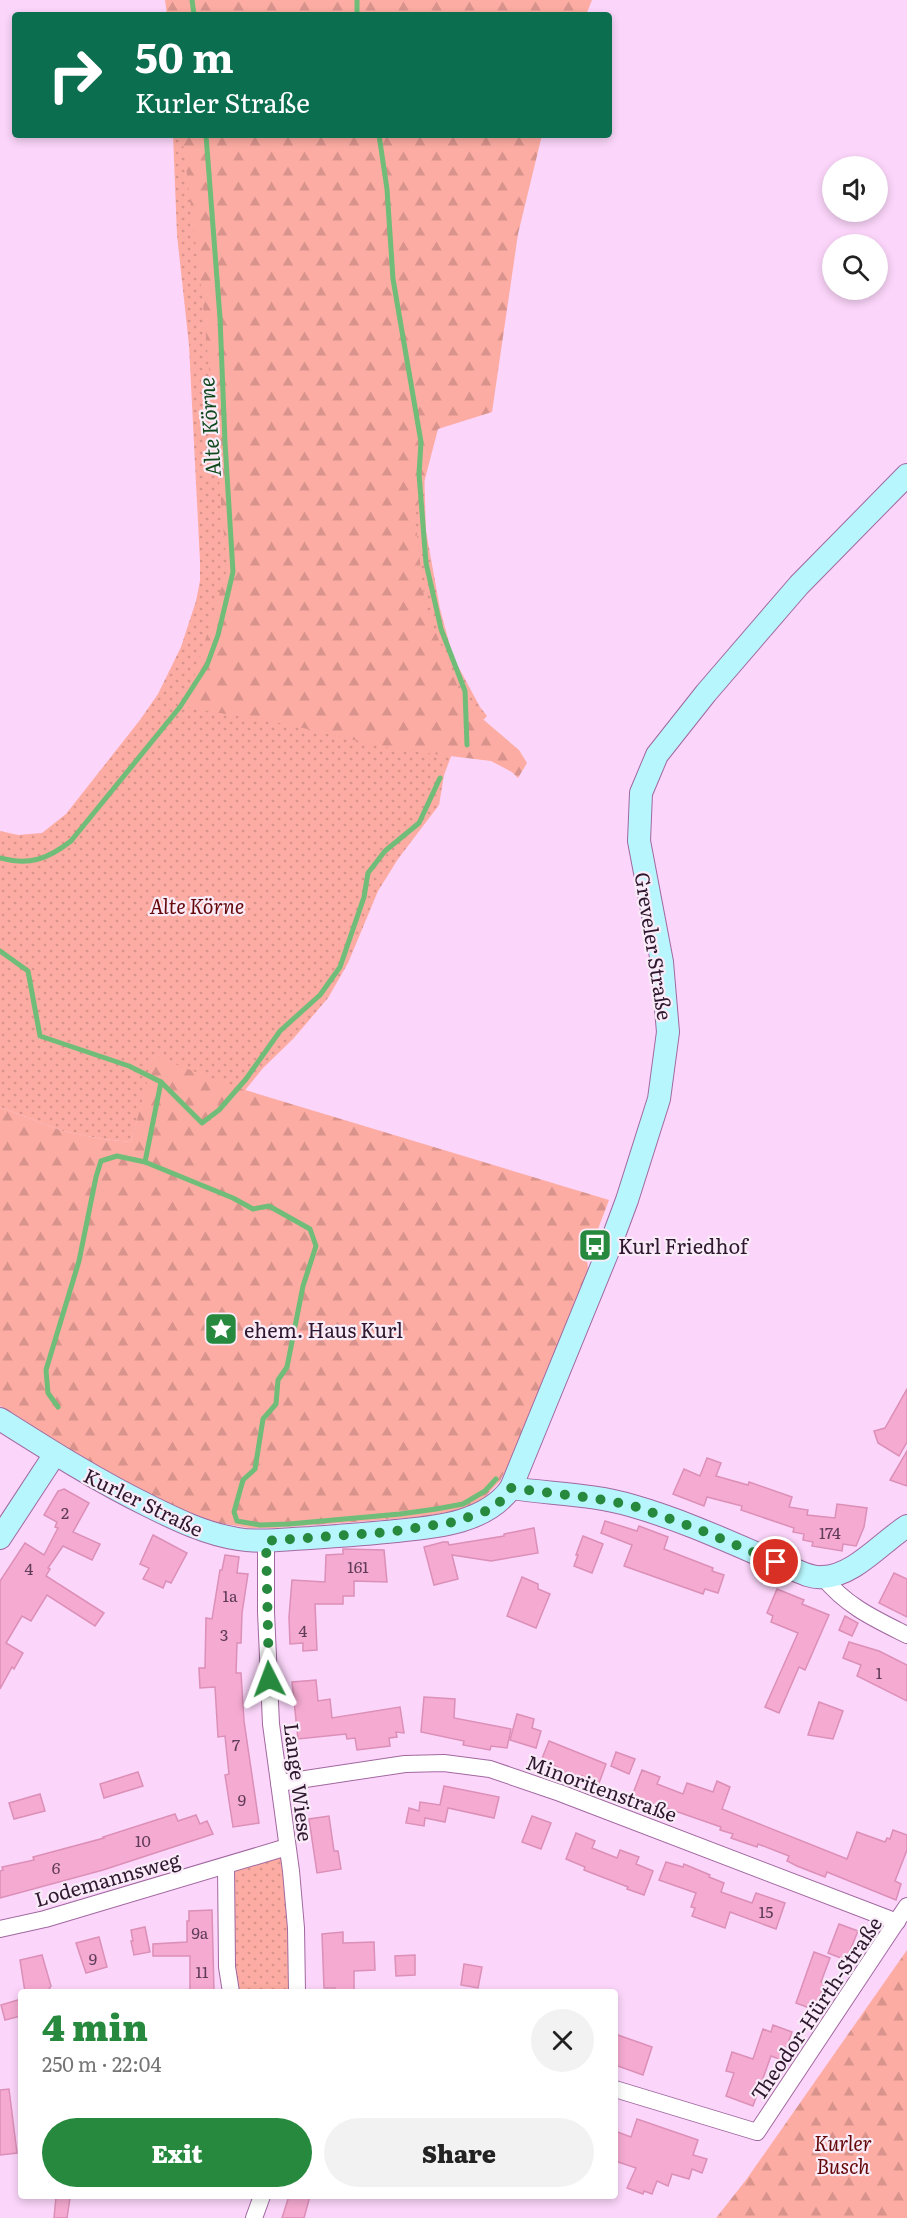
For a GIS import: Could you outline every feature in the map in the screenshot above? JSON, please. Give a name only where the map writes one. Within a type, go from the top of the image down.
[{"type":"street","name":"Greveler Straße","points":[[511,1488],[608,1251],[659,1099],[668,1032],[662,962],[639,840],[641,793],[657,755],[706,693],[800,585],[907,475]]},
{"type":"street","name":"Kurler Straße","points":[[0,1419],[91,1477],[176,1520],[213,1534],[240,1539],[266,1541],[389,1532],[454,1522],[492,1509],[511,1488]]},
{"type":"street","points":[[0,1538],[55,1454]]},
{"type":"street","points":[[511,1488],[631,1505],[698,1529],[809,1576],[823,1578],[850,1569],[907,1526]]},
{"type":"street","name":"Lange Wiese","points":[[266,1541],[266,1612],[271,1724],[296,1928],[297,1989]]},
{"type":"street","points":[[823,1578],[834,1591],[860,1611],[907,1635]]},
{"type":"street","name":"Minoritenstraße","points":[[279,1783],[405,1764],[444,1763],[490,1769],[560,1793],[897,1922]]},
{"type":"street","name":"Lodemannsweg","points":[[0,1929],[46,1918],[287,1847]]},
{"type":"street","points":[[226,1866],[227,1967],[231,1989]]},
{"type":"street","name":"Theodor-Hürth-Straße","points":[[618,2090],[757,2132],[907,1906]]},
{"type":"street","points":[[254,2218],[261,2199]]},
{"type":"green space","points":[[165,0],[592,0],[587,12],[167,12]]},
{"type":"green space","name":"Alte Körne","points":[[173,138],[537,138],[423,439],[426,531],[440,609],[453,657],[487,716],[453,751],[444,775],[439,805],[398,859],[378,891],[348,963],[328,998],[242,1094],[146,1088],[131,1142],[63,1131],[0,1107],[0,831],[18,835],[42,833],[66,814],[158,694],[181,647],[196,601],[200,581],[200,561],[189,345],[177,235]]},
{"type":"green space","points":[[182,138],[541,138],[518,234],[492,412],[438,429],[415,517],[425,606],[465,704],[519,750],[527,763],[518,778],[512,772],[491,761],[393,749],[290,725],[185,707],[227,569],[203,303]]},
{"type":"green space","points":[[154,1056],[232,1086],[609,1200],[587,1258],[588,1271],[516,1450],[500,1481],[482,1500],[458,1510],[421,1517],[274,1528],[249,1528],[219,1523],[182,1511],[68,1451],[0,1406],[0,1107],[63,1131],[131,1142]]},
{"type":"green space","points":[[287,1847],[297,1989],[232,1989],[226,1866]]},
{"type":"green space","name":"Kurler Busch","points":[[907,1950],[907,2218],[716,2218],[746,2180]]},
{"type":"building","points":[[907,1389],[907,1442],[899,1456],[878,1443],[874,1431],[885,1428]]},
{"type":"building","points":[[907,1451],[907,1486],[890,1480]]},
{"type":"building","points":[[707,1458],[721,1463],[716,1476],[748,1485],[749,1482],[792,1497],[789,1507],[808,1510],[807,1515],[835,1518],[837,1504],[867,1508],[864,1527],[856,1546],[843,1544],[842,1551],[812,1546],[813,1542],[803,1540],[804,1534],[793,1532],[794,1528],[741,1510],[742,1506],[707,1497],[704,1506],[673,1494],[684,1469],[700,1476]]},
{"type":"building","points":[[64,1489],[89,1503],[73,1532],[100,1544],[92,1560],[63,1546],[48,1568],[50,1569],[46,1576],[104,1613],[95,1626],[47,1595],[31,1621],[22,1616],[6,1643],[23,1653],[0,1689],[0,1581],[25,1543],[44,1555],[58,1528],[55,1527],[57,1522],[44,1515],[58,1491]]},
{"type":"building","points":[[605,1521],[637,1531],[639,1526],[668,1537],[664,1549],[713,1568],[712,1571],[724,1575],[718,1593],[705,1589],[703,1594],[624,1566],[632,1545],[601,1533]]},
{"type":"building","points":[[534,1528],[538,1553],[491,1561],[452,1555],[458,1579],[434,1585],[424,1547],[443,1542],[448,1542],[449,1545],[504,1536],[504,1534]]},
{"type":"building","points":[[153,1535],[187,1553],[171,1583],[166,1581],[163,1588],[143,1579],[149,1568],[140,1564]]},
{"type":"building","points":[[583,1536],[603,1544],[592,1573],[574,1566]]},
{"type":"building","points":[[343,1549],[384,1550],[387,1582],[354,1581],[354,1596],[343,1596],[343,1604],[315,1604],[317,1650],[303,1651],[303,1643],[290,1644],[289,1617],[292,1580],[325,1582],[326,1555],[343,1554]]},
{"type":"building","points":[[225,1555],[239,1557],[237,1573],[248,1574],[242,1613],[241,1643],[237,1643],[236,1673],[241,1673],[244,1721],[259,1823],[233,1827],[225,1775],[229,1774],[225,1736],[218,1737],[215,1687],[200,1688],[199,1668],[205,1668],[206,1618],[212,1619],[220,1570],[222,1570]]},
{"type":"building","points":[[894,1573],[907,1579],[907,1617],[879,1603]]},
{"type":"building","points":[[522,1577],[538,1584],[538,1589],[550,1594],[536,1628],[507,1616]]},
{"type":"building","points":[[777,1589],[804,1600],[802,1604],[829,1615],[805,1670],[799,1667],[779,1713],[765,1707],[798,1633],[771,1622],[773,1616],[767,1613]]},
{"type":"building","points":[[845,1616],[858,1623],[852,1636],[839,1630]]},
{"type":"building","points":[[849,1642],[879,1651],[907,1665],[907,1701],[857,1676],[861,1665],[843,1658]]},
{"type":"building","points":[[316,1680],[318,1701],[330,1699],[332,1718],[400,1707],[404,1733],[396,1732],[397,1737],[389,1738],[390,1746],[357,1750],[355,1738],[347,1739],[346,1734],[298,1739],[292,1682]]},
{"type":"building","points":[[424,1697],[455,1699],[454,1718],[511,1729],[507,1748],[491,1746],[490,1750],[463,1745],[464,1741],[421,1732]]},
{"type":"building","points":[[819,1702],[843,1711],[833,1739],[808,1735]]},
{"type":"building","points":[[517,1714],[534,1719],[532,1728],[541,1731],[536,1748],[510,1740]]},
{"type":"building","points":[[549,1741],[606,1764],[599,1783],[556,1770],[557,1767],[541,1761]]},
{"type":"building","points":[[616,1752],[635,1759],[629,1774],[611,1766]]},
{"type":"building","points":[[642,1770],[660,1777],[657,1784],[683,1794],[687,1783],[713,1792],[717,1781],[730,1787],[722,1809],[847,1859],[857,1832],[885,1842],[887,1838],[890,1839],[893,1830],[907,1835],[907,1850],[895,1881],[901,1884],[896,1900],[827,1872],[825,1877],[797,1866],[787,1861],[789,1856],[758,1844],[757,1847],[731,1838],[733,1834],[720,1830],[721,1827],[632,1796]]},
{"type":"building","points":[[138,1772],[143,1786],[104,1798],[100,1784]]},
{"type":"building","points":[[444,1786],[499,1797],[494,1818],[448,1808],[445,1822],[425,1818],[424,1826],[406,1823],[409,1808],[419,1811],[420,1802],[440,1805]]},
{"type":"building","points":[[40,1794],[45,1811],[14,1819],[9,1803]]},
{"type":"building","points":[[175,1814],[178,1821],[196,1815],[200,1824],[207,1821],[213,1834],[103,1870],[0,1898],[2,1867],[34,1860],[33,1857],[104,1838]]},
{"type":"building","points":[[329,1816],[334,1851],[338,1851],[341,1869],[317,1873],[309,1819]]},
{"type":"building","points":[[532,1816],[551,1823],[541,1849],[522,1842]]},
{"type":"building","points":[[576,1833],[595,1841],[592,1848],[617,1858],[620,1850],[639,1857],[636,1864],[653,1871],[644,1895],[584,1870],[585,1867],[566,1859]]},
{"type":"building","points":[[666,1862],[683,1867],[684,1864],[710,1875],[709,1877],[724,1883],[721,1892],[752,1903],[756,1893],[785,1903],[776,1929],[730,1912],[725,1928],[692,1916],[695,1908],[691,1907],[696,1893],[659,1880]]},
{"type":"building","points":[[212,1910],[214,1989],[190,1989],[190,1956],[153,1956],[153,1944],[187,1942],[189,1911]]},
{"type":"building","points":[[839,1924],[858,1931],[846,1960],[828,1953]]},
{"type":"building","points":[[145,1927],[150,1952],[134,1955],[131,1930]]},
{"type":"building","points":[[343,1932],[343,1943],[374,1942],[375,1970],[354,1971],[354,1989],[324,1988],[322,1934]]},
{"type":"building","points":[[99,1937],[107,1967],[86,1973],[76,1943]]},
{"type":"building","points":[[814,1952],[830,1958],[821,1982],[824,1984],[815,2010],[796,2003]]},
{"type":"building","points":[[42,1955],[51,1986],[49,1989],[25,1989],[20,1960]]},
{"type":"building","points":[[415,1955],[415,1975],[396,1976],[395,1956]]},
{"type":"building","points":[[464,1964],[482,1967],[478,1988],[461,1985]]},
{"type":"building","points":[[18,2000],[18,2017],[5,2020],[1,2005]]},
{"type":"building","points":[[773,2025],[792,2032],[782,2060],[771,2056],[753,2106],[726,2096],[734,2073],[726,2071],[732,2052],[753,2059],[763,2029],[771,2032]]},
{"type":"building","points":[[618,2035],[652,2047],[643,2075],[618,2066]]},
{"type":"building","points":[[9,2089],[17,2153],[0,2155],[0,2090]]},
{"type":"building","points":[[637,2119],[698,2140],[693,2155],[707,2159],[702,2173],[692,2169],[689,2179],[672,2174],[668,2186],[657,2181],[652,2194],[644,2191],[643,2194],[627,2188],[636,2168],[618,2162],[618,2132],[631,2137]]},
{"type":"building","points":[[56,2199],[70,2199],[67,2218],[54,2218]]},
{"type":"building","points":[[288,2199],[309,2199],[304,2218],[282,2218]]},
{"type":"waterway","name":"Alte Körne","points":[[192,0],[194,12]]},
{"type":"waterway","points":[[357,0],[357,12]]},
{"type":"waterway","name":"Alte Körne","points":[[0,858],[20,861],[38,859],[71,841],[180,707],[207,665],[218,635],[233,572],[220,318],[206,138]]},
{"type":"waterway","points":[[379,138],[387,189],[393,279],[421,442],[419,474],[426,563],[441,629],[465,691],[467,745]]},
{"type":"waterway","points":[[0,951],[28,971],[40,1036],[129,1066],[161,1082],[202,1123],[219,1110],[246,1079],[280,1031],[320,995],[340,967],[364,897],[368,873],[385,851],[419,823],[440,778]]},
{"type":"waterway","points":[[145,1162],[161,1082]]},
{"type":"waterway","points":[[58,1407],[48,1393],[46,1370],[79,1261],[101,1161],[117,1156],[145,1162],[233,1198],[253,1209],[269,1206],[310,1229],[316,1246],[303,1286],[287,1367],[278,1380],[276,1404],[263,1419],[255,1469],[243,1480],[234,1512],[237,1521],[260,1525],[289,1524],[436,1509],[463,1504],[485,1491],[496,1479]]},
{"type":"place","name":"Kurl Friedhof","points":[[595,1245]]},
{"type":"place","name":"ehem. Haus Kurl","points":[[221,1329]]},
{"type":"route","points":[[269,1679],[266,1541],[389,1532],[454,1522],[492,1509],[511,1488],[631,1505],[698,1529],[776,1562]]}]
